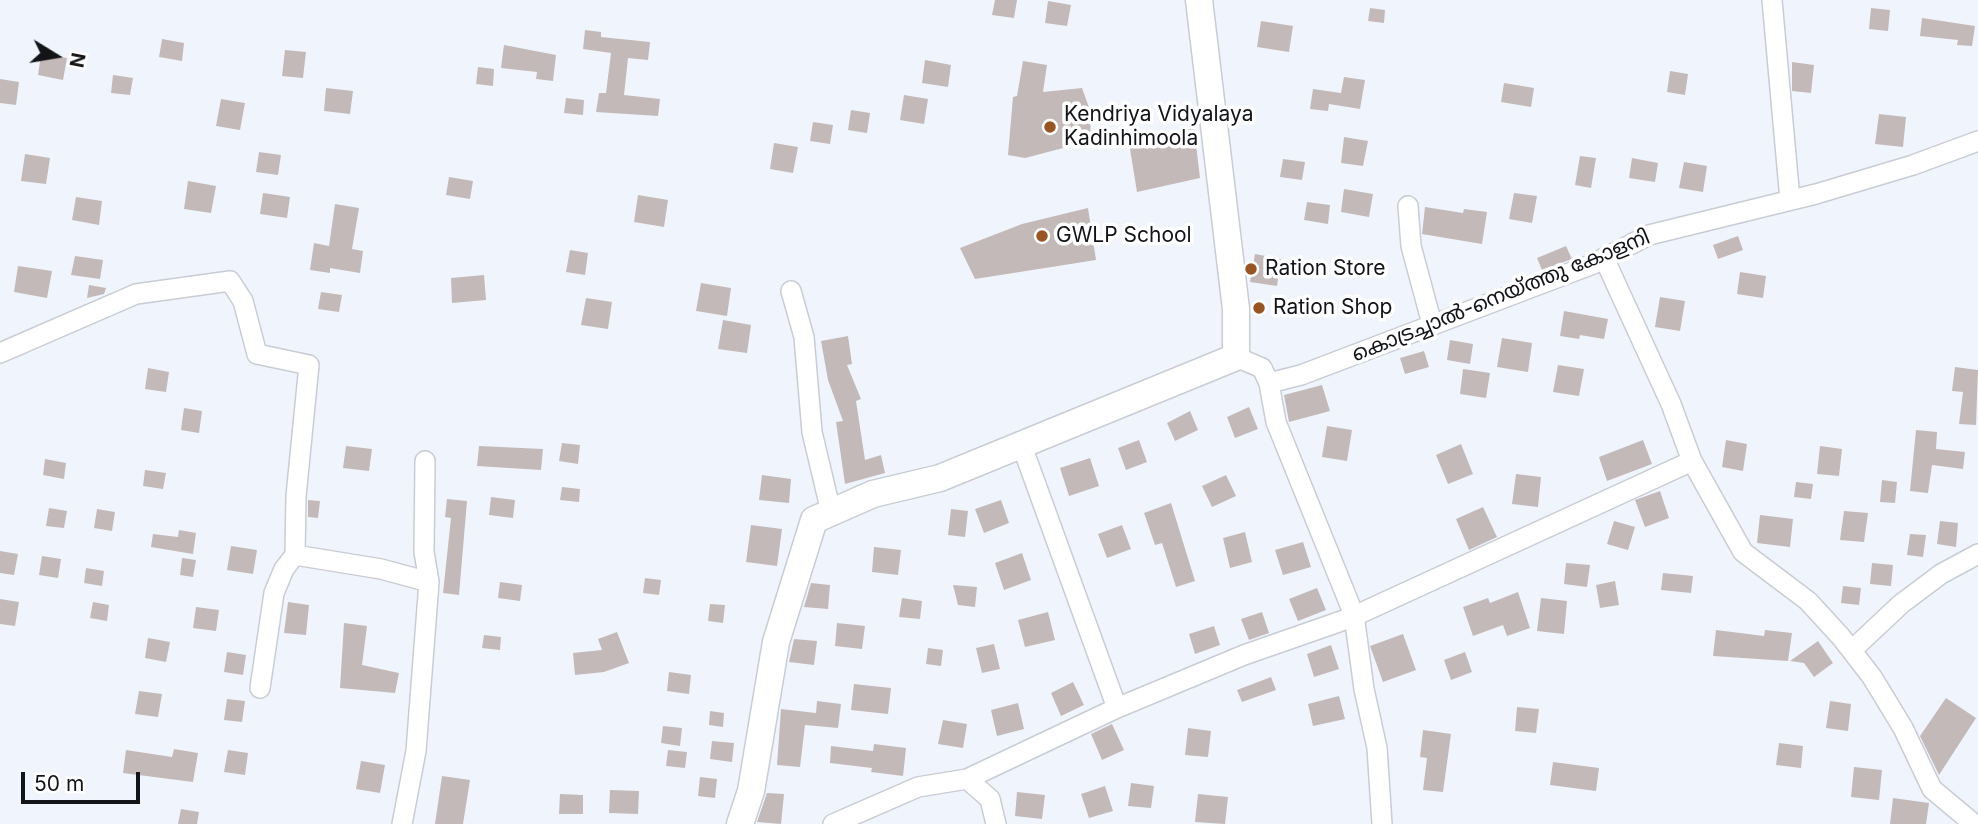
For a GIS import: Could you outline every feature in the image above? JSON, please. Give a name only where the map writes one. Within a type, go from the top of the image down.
[{"type":"main road","points":[[740,824],[751,791],[776,642],[814,520],[873,494],[940,478],[1236,357],[1236,309],[1199,0]]},
{"type":"street","points":[[1772,0],[1790,200]]},
{"type":"street","name":"കൊട്രച്ചാൽ-നെയ്ത്തു കോളനി","points":[[1269,383],[1301,375],[1604,258],[1649,235],[1790,200],[1913,165],[1978,141]]},
{"type":"street","points":[[1408,205],[1411,246],[1433,324]]},
{"type":"street","points":[[1604,258],[1671,404],[1692,461],[1743,552],[1808,601],[1852,650],[1903,728],[1932,789],[1973,824]]},
{"type":"street","points":[[0,353],[136,294],[230,281],[243,301],[257,354],[309,365],[296,496],[295,555],[284,569],[274,593],[260,688]]},
{"type":"street","points":[[791,291],[804,337],[812,432],[831,512]]},
{"type":"street","points":[[1236,357],[1262,368],[1269,383],[1276,422],[1354,615],[1364,689],[1377,748],[1382,824]]},
{"type":"street","points":[[1022,446],[1117,708]]},
{"type":"street","points":[[402,824],[416,751],[429,582],[424,552],[425,461]]},
{"type":"street","points":[[833,824],[918,787],[967,779],[1117,708],[1244,655],[1354,615],[1692,461]]},
{"type":"street","points":[[1852,650],[1901,604],[1941,575],[1978,554]]},
{"type":"street","points":[[295,555],[382,569],[429,582]]},
{"type":"street","points":[[967,779],[990,799],[996,824]]},
{"type":"building","points":[[995,0],[1017,0],[1014,18],[992,15]]},
{"type":"building","points":[[1048,1],[1071,5],[1067,26],[1045,23]]},
{"type":"building","points":[[1370,8],[1385,10],[1384,23],[1368,21]]},
{"type":"building","points":[[1871,8],[1890,10],[1888,31],[1869,29]]},
{"type":"building","points":[[1922,18],[1975,26],[1972,46],[1957,45],[1958,40],[1920,36]]},
{"type":"building","points":[[1261,21],[1293,26],[1289,52],[1257,47]]},
{"type":"building","points":[[585,30],[601,32],[601,37],[650,42],[648,60],[628,58],[624,95],[660,99],[658,116],[596,112],[599,93],[606,93],[611,53],[583,49]]},
{"type":"building","points":[[162,39],[184,43],[182,61],[159,57]]},
{"type":"building","points":[[504,45],[556,55],[553,81],[536,79],[537,72],[501,68]]},
{"type":"building","points":[[285,50],[306,52],[303,78],[282,76]]},
{"type":"building","points":[[41,54],[67,58],[63,80],[38,75]]},
{"type":"building","points":[[925,60],[951,65],[948,87],[922,83]]},
{"type":"building","name":"Kendriya Vidyalaya Kadinhimoola","points":[[1023,61],[1047,65],[1043,92],[1082,88],[1091,113],[1090,141],[1025,158],[1008,155],[1013,97],[1017,96]]},
{"type":"building","points":[[1792,62],[1814,65],[1811,93],[1792,91]]},
{"type":"building","points":[[478,67],[494,69],[493,86],[476,84]]},
{"type":"building","points":[[1670,71],[1688,74],[1685,95],[1667,92]]},
{"type":"building","points":[[113,75],[133,78],[130,95],[111,93]]},
{"type":"building","points":[[1344,77],[1365,80],[1360,109],[1329,104],[1328,111],[1310,109],[1313,89],[1341,93]]},
{"type":"building","points":[[0,79],[19,82],[16,105],[0,103]]},
{"type":"building","points":[[1504,83],[1534,88],[1531,107],[1501,102]]},
{"type":"building","points":[[326,88],[353,91],[350,114],[324,111]]},
{"type":"building","points":[[904,95],[928,99],[924,124],[900,120]]},
{"type":"building","points":[[566,98],[584,100],[583,115],[564,113]]},
{"type":"building","points":[[221,99],[245,103],[240,130],[216,126]]},
{"type":"building","points":[[851,110],[870,113],[867,133],[848,130]]},
{"type":"building","points":[[1879,114],[1906,117],[1903,147],[1875,144]]},
{"type":"building","points":[[813,122],[833,125],[830,144],[810,141]]},
{"type":"building","points":[[1194,128],[1200,178],[1137,192],[1129,143]]},
{"type":"building","points":[[1344,137],[1368,141],[1363,166],[1341,163]]},
{"type":"building","points":[[774,143],[798,147],[793,173],[770,169]]},
{"type":"building","points":[[259,152],[281,155],[278,175],[256,172]]},
{"type":"building","points":[[25,154],[50,158],[46,184],[21,181]]},
{"type":"building","points":[[1580,156],[1596,158],[1591,188],[1575,185]]},
{"type":"building","points":[[1632,158],[1658,163],[1655,182],[1629,178]]},
{"type":"building","points":[[1283,159],[1305,162],[1302,180],[1280,177]]},
{"type":"building","points":[[1684,162],[1707,166],[1703,192],[1679,188]]},
{"type":"building","points":[[449,177],[473,181],[470,199],[446,195]]},
{"type":"building","points":[[188,181],[216,186],[211,213],[184,209]]},
{"type":"building","points":[[1344,189],[1373,194],[1369,217],[1341,212]]},
{"type":"building","points":[[263,193],[290,197],[287,218],[260,214]]},
{"type":"building","points":[[1514,193],[1537,196],[1532,223],[1509,219]]},
{"type":"building","points":[[638,195],[668,200],[664,227],[634,222]]},
{"type":"building","points":[[76,197],[102,201],[99,225],[72,220]]},
{"type":"building","points":[[1307,202],[1330,205],[1328,224],[1304,220]]},
{"type":"building","points":[[335,204],[359,208],[352,249],[363,251],[360,273],[330,268],[330,273],[310,270],[314,243],[329,246]]},
{"type":"building","points":[[1425,207],[1463,213],[1464,209],[1487,212],[1482,244],[1422,234]]},
{"type":"building","name":"GWLP School","points":[[1088,208],[1096,260],[975,279],[960,248],[1022,224]]},
{"type":"building","points":[[1738,236],[1743,250],[1718,259],[1713,245]]},
{"type":"building","points":[[1566,246],[1572,259],[1542,270],[1537,258]]},
{"type":"building","points":[[570,250],[588,253],[585,275],[566,272]]},
{"type":"building","points":[[1255,254],[1281,259],[1277,286],[1250,282]]},
{"type":"building","points":[[75,256],[103,260],[100,279],[71,275]]},
{"type":"building","points":[[18,266],[52,271],[47,298],[14,292]]},
{"type":"building","points":[[1740,272],[1766,276],[1763,298],[1737,294]]},
{"type":"building","points":[[484,275],[486,300],[452,303],[451,278]]},
{"type":"building","points":[[701,283],[731,288],[727,316],[696,311]]},
{"type":"building","points":[[89,285],[106,288],[104,294],[87,298]]},
{"type":"building","points":[[321,292],[342,295],[339,312],[318,309]]},
{"type":"building","points":[[1660,297],[1685,301],[1680,331],[1655,327]]},
{"type":"building","points":[[586,298],[612,302],[608,329],[581,325]]},
{"type":"building","points":[[1564,311],[1608,319],[1604,339],[1580,335],[1579,339],[1560,336]]},
{"type":"building","points":[[723,320],[751,325],[747,353],[718,349]]},
{"type":"building","points":[[848,336],[852,364],[847,365],[861,399],[856,401],[865,460],[881,455],[885,473],[845,484],[836,422],[843,421],[828,380],[821,341]]},
{"type":"building","points":[[1502,338],[1532,343],[1528,372],[1497,367]]},
{"type":"building","points":[[1450,340],[1473,344],[1470,364],[1447,360]]},
{"type":"building","points":[[1424,351],[1429,367],[1405,374],[1400,358]]},
{"type":"building","points":[[1558,365],[1584,369],[1579,396],[1553,392]]},
{"type":"building","points":[[1955,367],[1978,370],[1976,425],[1959,424],[1963,392],[1952,391]]},
{"type":"building","points":[[148,368],[169,372],[166,392],[145,389]]},
{"type":"building","points":[[1463,369],[1490,373],[1486,398],[1460,394]]},
{"type":"building","points":[[1322,385],[1330,411],[1289,422],[1284,395]]},
{"type":"building","points":[[1249,407],[1258,429],[1235,438],[1227,417]]},
{"type":"building","points":[[184,408],[202,411],[199,433],[181,430]]},
{"type":"building","points":[[1190,411],[1198,430],[1175,441],[1167,423]]},
{"type":"building","points":[[1327,426],[1352,430],[1347,461],[1322,457]]},
{"type":"building","points":[[1916,430],[1937,432],[1936,449],[1965,452],[1963,469],[1932,465],[1928,493],[1910,491]]},
{"type":"building","points":[[1139,440],[1147,462],[1126,470],[1118,448]]},
{"type":"building","points":[[1643,440],[1652,464],[1607,481],[1599,457]]},
{"type":"building","points":[[1726,440],[1747,444],[1743,471],[1722,467]]},
{"type":"building","points":[[562,443],[580,445],[578,464],[559,461]]},
{"type":"building","points":[[1461,444],[1473,474],[1448,484],[1436,455]]},
{"type":"building","points":[[346,446],[372,449],[369,471],[343,468]]},
{"type":"building","points":[[479,446],[543,449],[541,470],[477,466]]},
{"type":"building","points":[[1820,446],[1842,449],[1839,476],[1817,474]]},
{"type":"building","points":[[1090,458],[1099,486],[1069,496],[1060,468]]},
{"type":"building","points":[[45,459],[66,463],[64,479],[43,475]]},
{"type":"building","points":[[145,470],[166,473],[163,489],[143,486]]},
{"type":"building","points":[[1516,474],[1541,477],[1538,507],[1512,504]]},
{"type":"building","points":[[762,475],[791,479],[789,503],[759,500]]},
{"type":"building","points":[[1226,475],[1236,496],[1212,507],[1202,486]]},
{"type":"building","points":[[1882,480],[1897,482],[1895,503],[1880,502]]},
{"type":"building","points":[[1796,482],[1813,484],[1811,499],[1794,497]]},
{"type":"building","points":[[562,487],[580,489],[579,502],[560,500]]},
{"type":"building","points":[[1660,491],[1669,518],[1645,527],[1635,500]]},
{"type":"building","points":[[491,497],[515,500],[513,518],[489,515]]},
{"type":"building","points":[[447,499],[467,501],[459,595],[443,593],[451,518],[445,517]]},
{"type":"building","points":[[308,500],[320,501],[318,518],[308,517]]},
{"type":"building","points":[[1001,500],[1009,523],[984,533],[975,509]]},
{"type":"building","points":[[1171,503],[1195,581],[1176,587],[1162,543],[1155,545],[1144,513]]},
{"type":"building","points":[[1483,507],[1497,537],[1469,550],[1456,519]]},
{"type":"building","points":[[49,508],[67,511],[64,528],[46,526]]},
{"type":"building","points":[[97,509],[115,512],[112,531],[94,528]]},
{"type":"building","points":[[951,509],[968,511],[965,537],[948,535]]},
{"type":"building","points":[[1844,511],[1868,513],[1864,542],[1840,540]]},
{"type":"building","points":[[1760,515],[1793,519],[1790,547],[1757,543]]},
{"type":"building","points":[[1614,521],[1635,527],[1628,550],[1607,544]]},
{"type":"building","points":[[1940,521],[1958,523],[1956,547],[1937,544]]},
{"type":"building","points":[[751,525],[782,529],[777,566],[746,562]]},
{"type":"building","points":[[1122,525],[1131,549],[1107,558],[1098,534]]},
{"type":"building","points":[[179,530],[196,533],[193,554],[151,547],[153,534],[178,537]]},
{"type":"building","points":[[1245,532],[1252,562],[1230,568],[1223,538]]},
{"type":"building","points":[[1910,534],[1926,535],[1923,557],[1907,555]]},
{"type":"building","points":[[1303,542],[1311,567],[1283,575],[1275,550]]},
{"type":"building","points":[[231,546],[257,550],[253,574],[227,570]]},
{"type":"building","points":[[874,547],[901,550],[898,575],[872,572]]},
{"type":"building","points":[[0,551],[18,554],[14,575],[0,573]]},
{"type":"building","points":[[1022,553],[1031,580],[1004,590],[995,563]]},
{"type":"building","points":[[42,556],[61,559],[58,578],[39,575]]},
{"type":"building","points":[[182,558],[196,560],[193,577],[180,575]]},
{"type":"building","points":[[1566,563],[1590,565],[1587,587],[1564,584]]},
{"type":"building","points":[[1872,563],[1893,565],[1891,586],[1870,584]]},
{"type":"building","points":[[86,568],[104,571],[102,586],[84,583]]},
{"type":"building","points":[[1663,573],[1693,576],[1691,593],[1661,590]]},
{"type":"building","points":[[645,578],[661,580],[659,595],[643,593]]},
{"type":"building","points":[[1615,581],[1619,605],[1600,608],[1596,585]]},
{"type":"building","points":[[500,582],[522,585],[520,601],[498,598]]},
{"type":"building","points":[[811,583],[830,585],[828,609],[804,607]]},
{"type":"building","points":[[953,585],[977,587],[975,607],[958,605]]},
{"type":"building","points":[[1843,586],[1861,588],[1859,605],[1841,603]]},
{"type":"building","points":[[1317,588],[1326,610],[1298,621],[1289,599]]},
{"type":"building","points":[[1518,592],[1530,628],[1507,636],[1503,625],[1473,636],[1463,607],[1488,598],[1490,603]]},
{"type":"building","points":[[902,598],[922,601],[920,619],[899,617]]},
{"type":"building","points":[[1541,598],[1567,601],[1564,634],[1537,631]]},
{"type":"building","points":[[0,599],[19,602],[15,626],[0,624]]},
{"type":"building","points":[[93,602],[109,605],[107,621],[90,618]]},
{"type":"building","points":[[288,602],[309,605],[306,635],[284,633]]},
{"type":"building","points":[[710,604],[725,605],[723,623],[708,621]]},
{"type":"building","points":[[196,607],[219,610],[216,631],[193,628]]},
{"type":"building","points":[[1048,612],[1055,640],[1025,647],[1018,620]]},
{"type":"building","points":[[1262,612],[1269,633],[1249,640],[1241,619]]},
{"type":"building","points":[[344,623],[367,626],[362,665],[399,673],[395,693],[340,688]]},
{"type":"building","points":[[837,623],[865,626],[862,649],[835,646]]},
{"type":"building","points":[[1214,626],[1220,645],[1195,654],[1189,634]]},
{"type":"building","points":[[1716,630],[1764,636],[1765,630],[1792,633],[1788,661],[1713,656]]},
{"type":"building","points":[[617,632],[629,663],[604,672],[575,675],[573,653],[602,650],[598,639]]},
{"type":"building","points":[[1403,634],[1416,670],[1383,682],[1370,646]]},
{"type":"building","points":[[484,635],[501,637],[500,650],[482,648]]},
{"type":"building","points":[[148,638],[170,642],[166,662],[145,658]]},
{"type":"building","points":[[794,639],[817,641],[814,665],[789,662]]},
{"type":"building","points":[[1818,641],[1833,663],[1814,677],[1804,663],[1790,661]]},
{"type":"building","points":[[994,644],[1000,669],[982,673],[976,648]]},
{"type":"building","points":[[1331,645],[1339,669],[1314,677],[1307,654]]},
{"type":"building","points":[[928,648],[943,650],[941,666],[926,664]]},
{"type":"building","points":[[227,652],[246,655],[243,675],[224,672]]},
{"type":"building","points":[[1465,652],[1472,672],[1451,680],[1444,660]]},
{"type":"building","points":[[669,672],[691,675],[689,694],[667,691]]},
{"type":"building","points":[[1271,677],[1276,690],[1242,702],[1237,690]]},
{"type":"building","points":[[1073,682],[1084,705],[1061,716],[1051,693]]},
{"type":"building","points":[[854,684],[891,688],[888,714],[851,710]]},
{"type":"building","points":[[139,691],[162,694],[158,717],[135,714]]},
{"type":"building","points":[[1339,696],[1345,719],[1313,726],[1308,704]]},
{"type":"building","points":[[1946,698],[1976,718],[1939,775],[1920,736]]},
{"type":"building","points":[[227,699],[245,701],[242,722],[224,720]]},
{"type":"building","points":[[817,701],[841,704],[838,728],[805,725],[800,767],[777,765],[781,709],[816,713]]},
{"type":"building","points":[[1830,701],[1851,704],[1848,731],[1826,728]]},
{"type":"building","points":[[1018,703],[1024,729],[997,736],[991,710]]},
{"type":"building","points":[[1517,707],[1539,709],[1536,733],[1515,731]]},
{"type":"building","points":[[710,711],[724,713],[723,727],[709,725]]},
{"type":"building","points":[[943,720],[967,724],[963,748],[938,744]]},
{"type":"building","points":[[1112,724],[1124,750],[1102,760],[1091,734]]},
{"type":"building","points":[[663,726],[682,728],[680,746],[661,743]]},
{"type":"building","points":[[1188,728],[1211,731],[1208,757],[1185,755]]},
{"type":"building","points":[[1423,730],[1451,734],[1443,792],[1423,790],[1427,758],[1420,757]]},
{"type":"building","points":[[712,741],[734,743],[732,762],[710,759]]},
{"type":"building","points":[[1779,743],[1803,746],[1801,768],[1776,765]]},
{"type":"building","points":[[874,744],[906,748],[903,776],[871,772],[872,768],[830,763],[831,746],[873,751]]},
{"type":"building","points":[[174,749],[198,753],[193,782],[123,773],[126,750],[172,757]]},
{"type":"building","points":[[228,750],[248,753],[245,775],[224,772]]},
{"type":"building","points":[[668,750],[687,752],[685,768],[666,766]]},
{"type":"building","points":[[361,761],[385,765],[380,793],[356,789]]},
{"type":"building","points":[[1553,762],[1599,768],[1596,791],[1550,785]]},
{"type":"building","points":[[1854,767],[1882,770],[1879,800],[1851,797]]},
{"type":"building","points":[[442,776],[470,780],[463,824],[435,824]]},
{"type":"building","points":[[700,777],[717,779],[715,798],[698,796]]},
{"type":"building","points":[[1131,783],[1154,786],[1151,808],[1128,806]]},
{"type":"building","points":[[1105,786],[1113,811],[1089,818],[1081,794]]},
{"type":"building","points":[[610,790],[639,791],[638,814],[609,813]]},
{"type":"building","points":[[1017,792],[1045,795],[1042,819],[1015,816]]},
{"type":"building","points":[[767,793],[784,794],[781,824],[757,822]]},
{"type":"building","points":[[560,794],[583,795],[583,814],[559,814]]},
{"type":"building","points":[[1198,794],[1228,797],[1225,824],[1195,822]]},
{"type":"building","points":[[1893,798],[1929,803],[1926,824],[1890,824]]},
{"type":"building","points":[[181,809],[199,812],[197,824],[178,824]]},
{"type":"place","name":"Kendriya Vidyalaya Kadinhimoola","points":[[1050,127]]},
{"type":"place","name":"GWLP School","points":[[1042,236]]},
{"type":"place","name":"Ration Store","points":[[1251,269]]},
{"type":"place","name":"Ration Shop","points":[[1259,308]]}]
